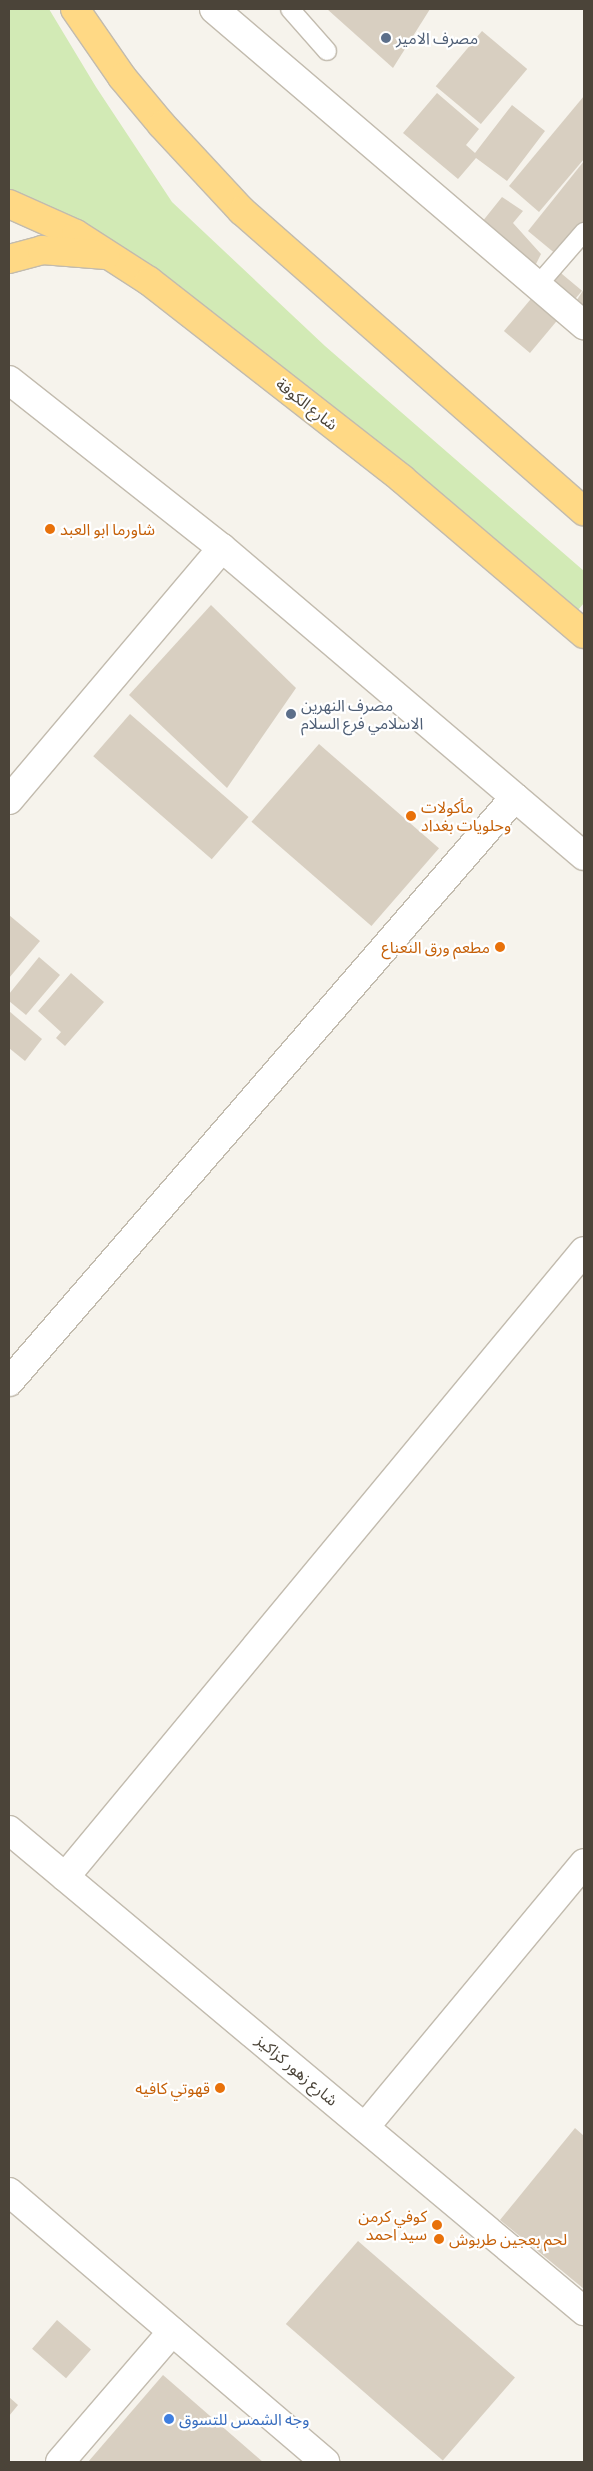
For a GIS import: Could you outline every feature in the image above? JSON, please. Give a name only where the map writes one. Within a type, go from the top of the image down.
[{"type":"highway","points":[[75,9],[122,77],[162,125],[242,211],[584,511]]},
{"type":"highway","name":"شارع الكوفة","points":[[9,204],[76,234],[113,256],[149,281],[402,479],[584,634]]},
{"type":"highway","points":[[9,259],[42,250],[113,256]]},
{"type":"street","points":[[214,9],[584,325]]},
{"type":"street","points":[[9,380],[222,548],[584,856]]},
{"type":"street","points":[[9,800],[222,548]]},
{"type":"street","points":[[9,1382],[514,797]]},
{"type":"street","points":[[65,1877],[584,1251]]},
{"type":"street","name":"شارع زهور كزاكيز","points":[[9,1830],[584,2311]]},
{"type":"street","points":[[365,2128],[584,1863]]},
{"type":"street","points":[[9,2192],[325,2462]]},
{"type":"street","points":[[60,2462],[172,2332]]},
{"type":"lane","points":[[290,9],[327,51]]},
{"type":"lane","points":[[537,286],[584,232]]},
{"type":"green space","points":[[9,9],[49,9],[96,87],[172,202],[325,346],[584,571],[584,603],[578,610],[127,267],[9,201]]},
{"type":"building","name":"مصرف الامير","points":[[327,9],[430,9],[393,68]]},
{"type":"building","points":[[482,31],[527,69],[481,124],[436,86]]},
{"type":"building","points":[[437,93],[479,129],[466,145],[475,153],[512,105],[545,131],[507,181],[476,158],[458,179],[403,133]]},
{"type":"building","points":[[584,96],[584,159],[539,212],[509,186]]},
{"type":"building","points":[[584,161],[584,222],[557,255],[528,231]]},
{"type":"building","points":[[502,197],[523,211],[513,223],[541,254],[532,272],[482,222]]},
{"type":"building","points":[[556,269],[582,291],[530,353],[504,331]]},
{"type":"building","points":[[584,289],[584,315],[573,306]]},
{"type":"building","points":[[211,605],[296,688],[227,788],[129,695]]},
{"type":"building","points":[[130,714],[248,817],[212,859],[93,756]]},
{"type":"building","points":[[319,744],[439,848],[371,926],[251,822]]},
{"type":"building","points":[[9,915],[40,941],[9,978]]},
{"type":"building","points":[[39,957],[60,975],[26,1015],[9,1001],[9,994]]},
{"type":"building","points":[[71,973],[104,1002],[65,1046],[56,1038],[61,1032],[38,1011]]},
{"type":"building","points":[[9,1011],[42,1039],[25,1061],[9,1048]]},
{"type":"building","points":[[575,2128],[584,2136],[584,2289],[500,2220]]},
{"type":"building","points":[[358,2241],[515,2377],[443,2460],[286,2324]]},
{"type":"building","points":[[57,2320],[91,2350],[66,2378],[32,2349]]},
{"type":"building","name":"وجه الشمس للتسوق","points":[[163,2375],[263,2462],[88,2462]]},
{"type":"building","points":[[9,2397],[18,2405],[9,2416]]},
{"type":"place","name":"مصرف الامير","points":[[386,38]]},
{"type":"place","name":"شاورما ابو العبد","points":[[50,529]]},
{"type":"place","name":"مصرف النهرين الاسلامي فرع السلام","points":[[291,714]]},
{"type":"place","name":"مأكولات وحلويات بغداد","points":[[411,816]]},
{"type":"place","name":"مطعم ورق النعناع","points":[[500,947]]},
{"type":"place","name":"قهوتي كافيه","points":[[220,2088]]},
{"type":"place","name":"كوفي كرمن سيد احمد","points":[[437,2225]]},
{"type":"place","name":"لحم بعجين طربوش","points":[[439,2239]]},
{"type":"place","name":"وجه الشمس للتسوق","points":[[169,2419]]}]
